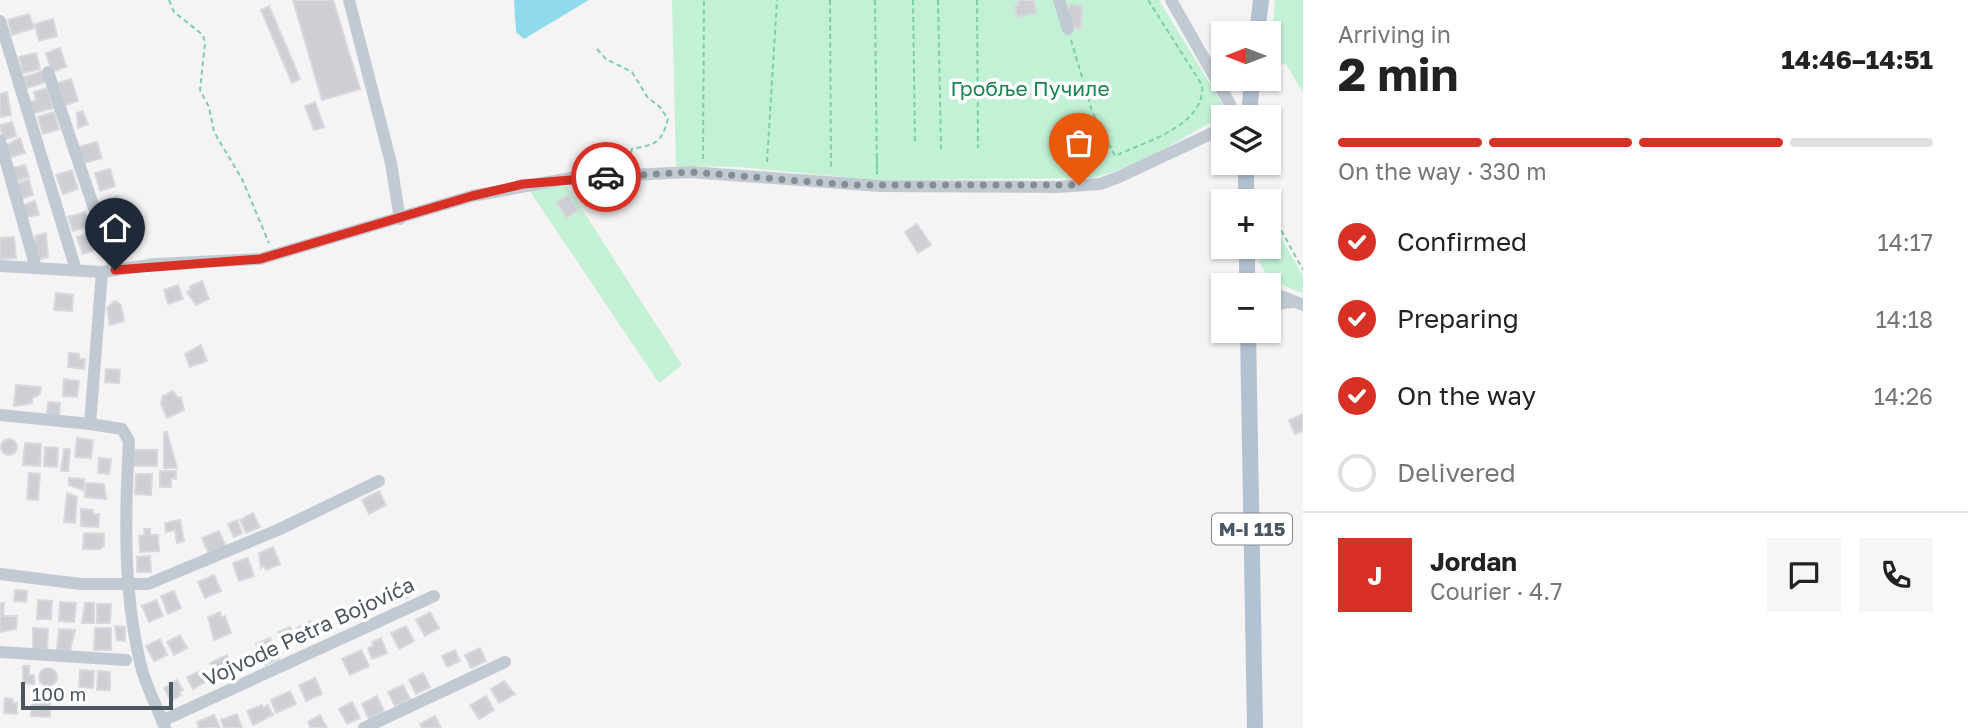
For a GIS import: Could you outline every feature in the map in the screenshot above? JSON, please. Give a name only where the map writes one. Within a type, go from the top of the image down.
[{"type":"main road","points":[[1258,21],[1261,0]]},
{"type":"main road","name":"M-I 115","points":[[1248,343],[1255,728]]},
{"type":"street","points":[[349,0],[391,163],[400,219]]},
{"type":"street","points":[[1059,0],[1068,29]]},
{"type":"street","points":[[1171,0],[1227,105]]},
{"type":"street","points":[[0,22],[76,270]]},
{"type":"street","points":[[0,415],[90,424],[109,271],[48,72]]},
{"type":"street","points":[[0,266],[109,271],[274,256],[472,196],[523,184],[625,176],[690,172],[852,185],[1058,187],[1100,184],[1211,134]]},
{"type":"street","points":[[0,141],[36,268]]},
{"type":"street","points":[[1281,297],[1297,304]]},
{"type":"street","name":"Vojvode Petra Bojovića","points":[[90,424],[122,429],[129,441],[125,533],[130,586],[139,660],[149,693],[163,724],[434,596]]},
{"type":"street","points":[[0,574],[81,584],[149,584],[181,573],[379,481]]},
{"type":"street","points":[[0,652],[126,660]]},
{"type":"street","points":[[364,728],[505,662]]},
{"type":"path","points":[[169,0],[174,12],[203,35],[205,43],[200,90],[209,107],[214,132],[260,215],[274,256]]},
{"type":"path","points":[[704,0],[704,159]]},
{"type":"path","points":[[767,162],[777,0]]},
{"type":"path","points":[[830,0],[831,167]]},
{"type":"path","points":[[875,0],[877,174],[877,154]]},
{"type":"path","points":[[913,0],[915,144]]},
{"type":"path","points":[[938,0],[942,149]]},
{"type":"path","points":[[977,0],[978,148]]},
{"type":"path","points":[[1068,29],[1092,111],[1115,156],[1176,128],[1203,97],[1202,85],[1192,66],[1148,0]]},
{"type":"path","points":[[597,49],[606,59],[632,72],[648,98],[660,107],[668,119],[663,137],[653,145],[632,149],[625,176]]},
{"type":"path","points":[[1281,230],[1303,270]]},
{"type":"green space","name":"Гробље Пучиле","points":[[672,0],[1159,0],[1211,85],[1211,91],[1214,91],[1223,105],[1211,105],[1211,123],[1158,152],[1124,168],[1090,178],[874,180],[739,167],[676,166]]},
{"type":"green space","points":[[1275,0],[1303,0],[1303,93],[1286,64],[1281,64],[1281,21],[1273,21]]},
{"type":"green space","points":[[567,186],[682,365],[659,383],[529,190]]},
{"type":"green space","points":[[1281,238],[1303,276],[1303,293],[1281,284],[1281,273],[1266,273],[1259,259],[1281,259]]},
{"type":"water","points":[[514,0],[589,0],[524,39],[516,32]]},
{"type":"building","points":[[293,0],[333,0],[360,89],[322,100]]},
{"type":"building","points":[[1018,0],[1034,0],[1036,13],[1017,17],[1015,6],[1019,5]]},
{"type":"building","points":[[1071,4],[1082,6],[1081,29],[1069,26],[1068,7]]},
{"type":"building","points":[[269,6],[300,79],[292,83],[261,10]]},
{"type":"building","points":[[29,14],[34,28],[12,35],[8,20]]},
{"type":"building","points":[[53,19],[57,36],[39,41],[35,24]]},
{"type":"building","points":[[60,48],[66,67],[52,72],[46,53]]},
{"type":"building","points":[[36,53],[40,69],[23,73],[19,57]]},
{"type":"building","points":[[43,71],[46,82],[27,88],[24,77]]},
{"type":"building","points":[[71,79],[78,101],[65,105],[58,83]]},
{"type":"building","points":[[47,88],[53,108],[34,113],[30,102],[36,100],[34,92]]},
{"type":"building","points":[[7,92],[11,115],[0,117],[0,94]]},
{"type":"building","points":[[315,102],[324,127],[314,130],[305,106]]},
{"type":"building","points":[[83,111],[88,124],[78,128],[77,113]]},
{"type":"building","points":[[54,112],[59,129],[43,134],[38,117]]},
{"type":"building","points":[[12,122],[16,136],[3,140],[0,125]]},
{"type":"building","points":[[20,138],[25,153],[7,158],[4,146]]},
{"type":"building","points":[[97,142],[102,158],[84,163],[79,147]]},
{"type":"building","points":[[25,165],[29,177],[15,181],[12,168]]},
{"type":"building","points":[[110,169],[115,186],[100,191],[95,173]]},
{"type":"building","points":[[72,170],[78,189],[63,194],[56,175]]},
{"type":"building","points":[[29,180],[33,195],[19,200],[14,184]]},
{"type":"building","points":[[568,195],[578,210],[567,218],[556,202]]},
{"type":"building","points":[[118,196],[120,204],[102,209],[100,202]]},
{"type":"building","points":[[35,201],[39,215],[24,217],[20,206]]},
{"type":"building","points":[[122,206],[127,226],[117,228],[116,222],[106,225],[102,212]]},
{"type":"building","points":[[85,212],[89,226],[73,231],[68,217]]},
{"type":"building","points":[[917,224],[931,245],[918,253],[905,232]]},
{"type":"building","points":[[91,232],[97,249],[83,254],[77,237]]},
{"type":"building","points":[[46,233],[48,257],[37,260],[33,242],[36,241],[35,236]]},
{"type":"building","points":[[131,233],[135,251],[119,255],[115,237]]},
{"type":"building","points":[[14,237],[16,258],[0,259],[0,238]]},
{"type":"building","points":[[202,281],[209,299],[196,305],[187,292],[191,290],[190,286]]},
{"type":"building","points":[[178,285],[183,299],[168,304],[164,290]]},
{"type":"building","points":[[56,293],[73,295],[72,311],[54,310]]},
{"type":"building","points":[[115,301],[121,305],[124,321],[110,325],[107,308]]},
{"type":"building","points":[[201,345],[207,361],[190,367],[185,354]]},
{"type":"building","points":[[69,353],[79,354],[79,359],[85,359],[84,369],[68,367]]},
{"type":"building","points":[[106,369],[120,370],[119,383],[105,382]]},
{"type":"building","points":[[64,379],[79,381],[77,397],[63,396]]},
{"type":"building","points":[[16,385],[41,387],[40,394],[32,398],[32,403],[14,406]]},
{"type":"building","points":[[173,391],[178,398],[181,397],[184,410],[167,418],[161,404],[163,396]]},
{"type":"building","points":[[48,402],[60,403],[59,418],[47,417]]},
{"type":"building","points":[[1303,414],[1303,431],[1295,434],[1289,420]]},
{"type":"building","points":[[164,432],[167,432],[177,468],[164,468]]},
{"type":"building","points":[[77,438],[93,440],[91,458],[75,457]]},
{"type":"building","points":[[9,439],[15,441],[15,453],[9,455],[3,453],[1,447],[3,441]]},
{"type":"building","points":[[25,443],[41,444],[40,466],[23,465]]},
{"type":"building","points":[[45,447],[58,448],[57,467],[44,466]]},
{"type":"building","points":[[64,449],[70,449],[68,471],[61,471]]},
{"type":"building","points":[[134,450],[157,450],[157,466],[134,466]]},
{"type":"building","points":[[99,458],[111,459],[109,474],[98,473]]},
{"type":"building","points":[[160,471],[176,471],[176,479],[171,478],[171,487],[160,487]]},
{"type":"building","points":[[29,473],[40,474],[38,500],[27,499]]},
{"type":"building","points":[[136,474],[152,474],[151,495],[135,494]]},
{"type":"building","points":[[69,478],[84,479],[84,490],[69,485]]},
{"type":"building","points":[[86,483],[104,484],[106,499],[85,497]]},
{"type":"building","points":[[379,491],[386,505],[369,514],[362,500]]},
{"type":"building","points":[[67,493],[77,497],[75,523],[64,522]]},
{"type":"building","points":[[81,509],[93,510],[93,514],[99,514],[98,527],[81,526]]},
{"type":"building","points":[[253,513],[260,527],[246,533],[240,520]]},
{"type":"building","points":[[180,520],[184,541],[177,543],[175,530],[166,532],[165,523]]},
{"type":"building","points":[[237,520],[242,533],[234,537],[228,524]]},
{"type":"building","points":[[144,529],[150,529],[150,535],[158,535],[159,551],[140,552],[139,536],[145,535]]},
{"type":"building","points":[[219,531],[227,549],[210,556],[202,538]]},
{"type":"building","points":[[84,533],[104,534],[104,546],[100,549],[83,549]]},
{"type":"building","points":[[273,547],[280,564],[266,570],[264,566],[261,568],[259,553]]},
{"type":"building","points":[[150,556],[151,572],[137,572],[137,557]]},
{"type":"building","points":[[248,558],[254,576],[239,581],[233,563]]},
{"type":"building","points":[[214,575],[221,591],[205,598],[198,582]]},
{"type":"building","points":[[405,585],[410,596],[397,602],[392,591]]},
{"type":"building","points":[[15,590],[27,591],[26,602],[14,601]]},
{"type":"building","points":[[174,591],[181,608],[168,614],[161,596]]},
{"type":"building","points":[[38,600],[52,601],[51,619],[37,619]]},
{"type":"building","points":[[156,600],[163,616],[149,622],[142,606]]},
{"type":"building","points":[[60,602],[76,603],[74,622],[59,621]]},
{"type":"building","points":[[0,603],[4,603],[3,616],[17,616],[16,629],[0,632]]},
{"type":"building","points":[[85,603],[94,603],[94,623],[82,623]]},
{"type":"building","points":[[97,604],[111,604],[110,623],[97,623]]},
{"type":"building","points":[[220,612],[222,618],[225,616],[231,633],[214,640],[208,617]]},
{"type":"building","points":[[430,612],[439,628],[425,636],[416,620]]},
{"type":"building","points":[[310,621],[318,636],[305,643],[297,628]]},
{"type":"building","points":[[115,626],[125,627],[125,641],[117,640]]},
{"type":"building","points":[[406,626],[414,641],[399,649],[391,633]]},
{"type":"building","points":[[290,627],[296,641],[285,646],[278,632]]},
{"type":"building","points":[[33,628],[48,629],[47,650],[33,649]]},
{"type":"building","points":[[95,628],[111,628],[111,650],[94,650]]},
{"type":"building","points":[[59,629],[75,630],[70,651],[57,650]]},
{"type":"building","points":[[180,635],[187,648],[174,655],[167,642]]},
{"type":"building","points":[[270,638],[279,659],[265,665],[256,644]]},
{"type":"building","points":[[381,638],[387,653],[372,659],[368,648],[373,646],[372,642]]},
{"type":"building","points":[[160,639],[167,655],[154,661],[146,646]]},
{"type":"building","points":[[480,648],[486,661],[471,668],[465,655]]},
{"type":"building","points":[[361,650],[369,666],[350,675],[342,659]]},
{"type":"building","points":[[455,650],[460,661],[447,667],[442,656]]},
{"type":"building","points":[[227,655],[231,666],[227,668],[230,673],[218,679],[210,663]]},
{"type":"building","points":[[23,666],[29,666],[29,675],[34,675],[34,684],[23,683]]},
{"type":"building","points":[[48,668],[54,671],[57,677],[54,683],[48,686],[42,683],[39,677],[42,671]]},
{"type":"building","points":[[80,670],[94,671],[93,688],[79,687]]},
{"type":"building","points":[[202,670],[207,681],[193,689],[187,677]]},
{"type":"building","points":[[98,671],[110,672],[110,690],[97,690]]},
{"type":"building","points":[[423,673],[430,687],[416,694],[409,680]]},
{"type":"building","points":[[315,678],[322,694],[306,701],[299,685]]},
{"type":"building","points":[[177,680],[183,690],[179,692],[181,695],[171,701],[164,688]]},
{"type":"building","points":[[504,681],[515,694],[499,703],[491,689]]},
{"type":"building","points":[[403,685],[410,699],[395,706],[388,692]]},
{"type":"building","points":[[290,691],[296,704],[276,713],[271,700]]},
{"type":"building","points":[[377,696],[384,711],[369,719],[362,704]]},
{"type":"building","points":[[486,696],[494,710],[479,719],[470,705]]},
{"type":"building","points":[[5,698],[13,699],[13,703],[17,703],[17,714],[4,713]]},
{"type":"building","points":[[32,702],[50,702],[50,717],[31,716]]},
{"type":"building","points":[[352,702],[360,718],[347,724],[339,709]]},
{"type":"building","points":[[262,705],[263,708],[268,705],[273,715],[253,725],[247,711]]},
{"type":"building","points":[[237,714],[242,728],[224,728],[221,720]]},
{"type":"building","points":[[214,715],[220,728],[199,728],[197,722]]},
{"type":"building","points":[[320,715],[327,728],[311,728],[308,722]]},
{"type":"building","points":[[435,716],[441,728],[422,728],[420,724]]},
{"type":"way so far","points":[[606,177],[690,172],[880,186],[1079,185]]},
{"type":"route","points":[[115,270],[156,264],[260,259],[307,243],[373,228],[472,196],[523,184],[606,177]]}]
